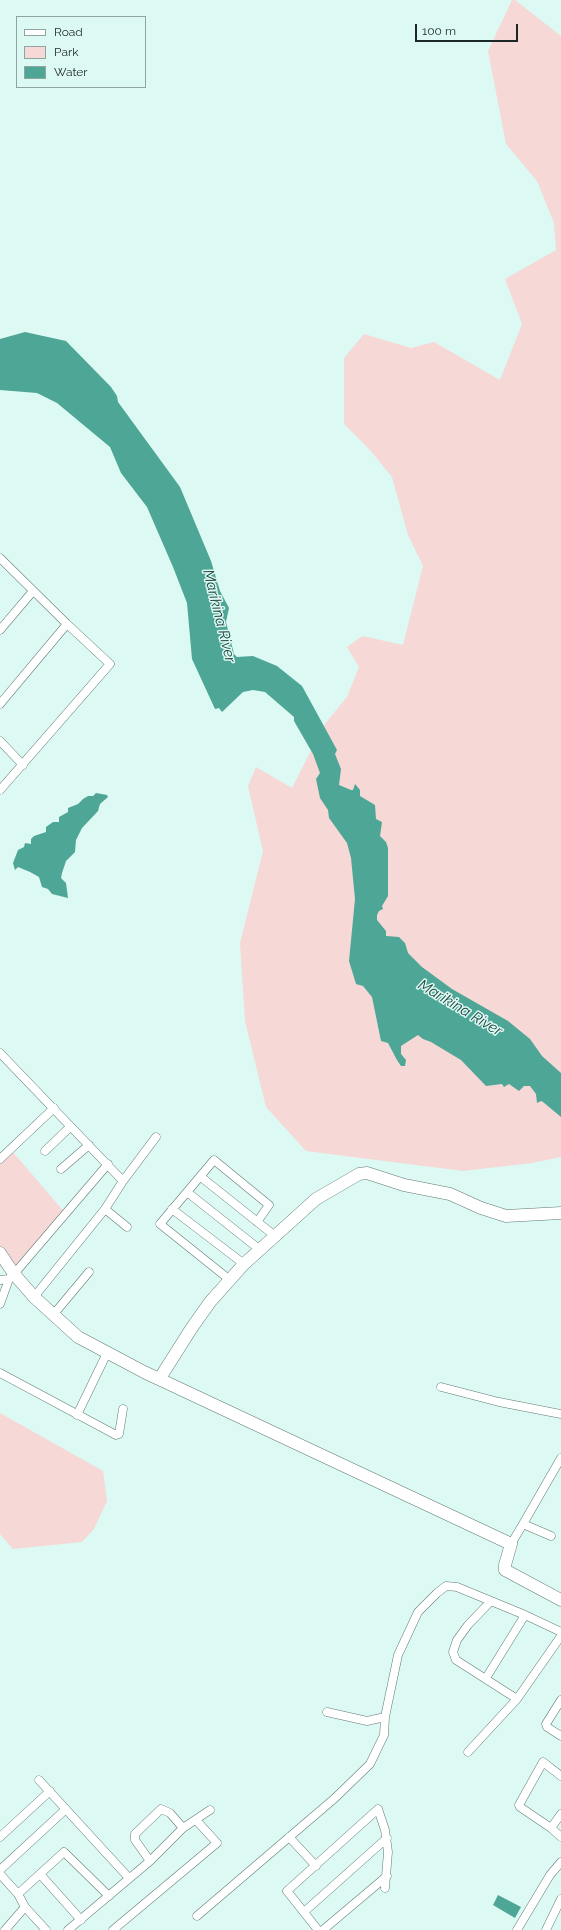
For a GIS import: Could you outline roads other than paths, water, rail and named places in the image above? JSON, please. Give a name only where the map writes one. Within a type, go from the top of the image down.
[{"type":"street","points":[[0,790],[110,664],[1,561]]},
{"type":"street","points":[[0,630],[33,591]]},
{"type":"street","points":[[0,704],[66,624]]},
{"type":"street","points":[[0,741],[23,765]]},
{"type":"street","points":[[0,1053],[123,1181]]},
{"type":"street","points":[[0,1159],[54,1108]]},
{"type":"street","points":[[45,1151],[70,1127]]},
{"type":"street","points":[[34,1297],[105,1209],[123,1181],[156,1137]]},
{"type":"street","points":[[61,1169],[89,1145]]},
{"type":"street","points":[[230,1280],[160,1224],[214,1160],[269,1205],[257,1222]]},
{"type":"street","points":[[0,1304],[12,1276],[108,1164]]},
{"type":"street","points":[[160,1378],[210,1302],[244,1264],[316,1199],[359,1174],[367,1173],[398,1184],[450,1194],[481,1208],[506,1216],[561,1213]]},
{"type":"street","points":[[200,1177],[275,1236]]},
{"type":"street","points":[[187,1192],[259,1249]]},
{"type":"street","points":[[105,1209],[127,1227]]},
{"type":"street","points":[[172,1209],[244,1264]]},
{"type":"street","points":[[0,1253],[12,1276],[78,1337],[107,1353],[511,1544]]},
{"type":"street","points":[[53,1315],[89,1272]]},
{"type":"street","points":[[0,1280],[12,1276]]},
{"type":"street","points":[[77,1415],[107,1353]]},
{"type":"street","points":[[0,1373],[117,1435],[123,1409]]},
{"type":"street","points":[[441,1387],[499,1402],[561,1414]]},
{"type":"street","points":[[561,1458],[511,1544],[505,1570],[561,1600]]},
{"type":"street","points":[[523,1524],[551,1536]]},
{"type":"street","points":[[197,1916],[335,1798],[370,1764],[384,1735],[385,1717],[395,1663],[402,1643],[418,1612],[443,1588],[449,1586],[470,1591],[561,1632]]},
{"type":"street","points":[[491,1601],[464,1630],[457,1640],[453,1652],[456,1660],[517,1699]]},
{"type":"street","points":[[486,1678],[525,1615]]},
{"type":"street","points":[[468,1752],[517,1699],[561,1636]]},
{"type":"street","points":[[561,1700],[546,1724],[547,1727],[561,1736]]},
{"type":"street","points":[[327,1712],[367,1721],[385,1717]]},
{"type":"street","points":[[561,1776],[543,1762],[519,1805],[552,1828],[561,1837]]},
{"type":"street","points":[[39,1780],[129,1878]]},
{"type":"street","points":[[0,1836],[50,1791]]},
{"type":"street","points":[[0,1870],[66,1809]]},
{"type":"street","points":[[150,1861],[136,1840],[135,1834],[161,1809],[170,1813],[183,1828]]},
{"type":"street","points":[[318,1930],[287,1891],[378,1809],[387,1838],[388,1859],[385,1888]]},
{"type":"street","points":[[68,1930],[150,1861],[183,1828],[210,1810]]},
{"type":"street","points":[[552,1828],[561,1814]]},
{"type":"street","points":[[113,1930],[217,1844],[196,1820]]},
{"type":"street","points":[[289,1837],[316,1866]]},
{"type":"street","points":[[304,1912],[387,1838]]},
{"type":"street","points":[[18,1894],[64,1852],[109,1896]]},
{"type":"street","points":[[517,1930],[550,1876],[561,1862]]},
{"type":"street","points":[[0,1874],[18,1894],[25,1907],[43,1929]]},
{"type":"street","points":[[40,1874],[81,1920]]},
{"type":"street","points":[[322,1930],[387,1876]]},
{"type":"street","points":[[546,1930],[561,1899]]},
{"type":"street","points":[[5,1930],[25,1907]]},
{"type":"water","name":"Marikina River","points":[[25,332],[66,341],[111,387],[117,396],[118,402],[180,487],[211,561],[220,591],[229,608],[226,622],[234,654],[237,657],[253,656],[277,666],[302,686],[337,750],[335,754],[341,769],[339,785],[353,790],[355,784],[360,790],[360,796],[375,805],[376,819],[382,822],[380,836],[386,842],[388,848],[388,896],[382,906],[383,909],[379,911],[377,915],[377,920],[386,931],[386,936],[399,937],[405,943],[408,953],[422,967],[452,989],[508,1021],[530,1039],[542,1056],[561,1073],[561,1117],[543,1102],[541,1101],[537,1103],[536,1094],[530,1086],[524,1086],[519,1091],[509,1084],[504,1087],[502,1084],[486,1086],[461,1060],[418,1035],[401,1046],[401,1054],[406,1060],[405,1066],[401,1066],[388,1043],[381,1041],[372,997],[363,986],[356,984],[349,961],[355,899],[351,858],[347,843],[329,818],[328,810],[320,798],[316,779],[320,773],[313,754],[294,721],[294,717],[265,692],[253,690],[243,692],[222,712],[219,708],[215,709],[192,659],[187,603],[173,567],[147,507],[121,473],[110,447],[57,403],[37,393],[0,390],[0,339]]},
{"type":"water","points":[[96,793],[107,795],[108,797],[100,804],[98,811],[82,828],[76,840],[75,852],[66,861],[61,878],[66,883],[68,898],[52,894],[48,889],[42,887],[39,877],[30,872],[18,867],[15,870],[13,863],[18,850],[24,847],[25,843],[31,844],[31,839],[34,836],[46,832],[46,827],[53,822],[59,822],[59,817],[68,812],[68,808],[78,804],[88,796],[93,796]]},
{"type":"water","points":[[498,1895],[521,1907],[515,1918],[493,1905]]}]
